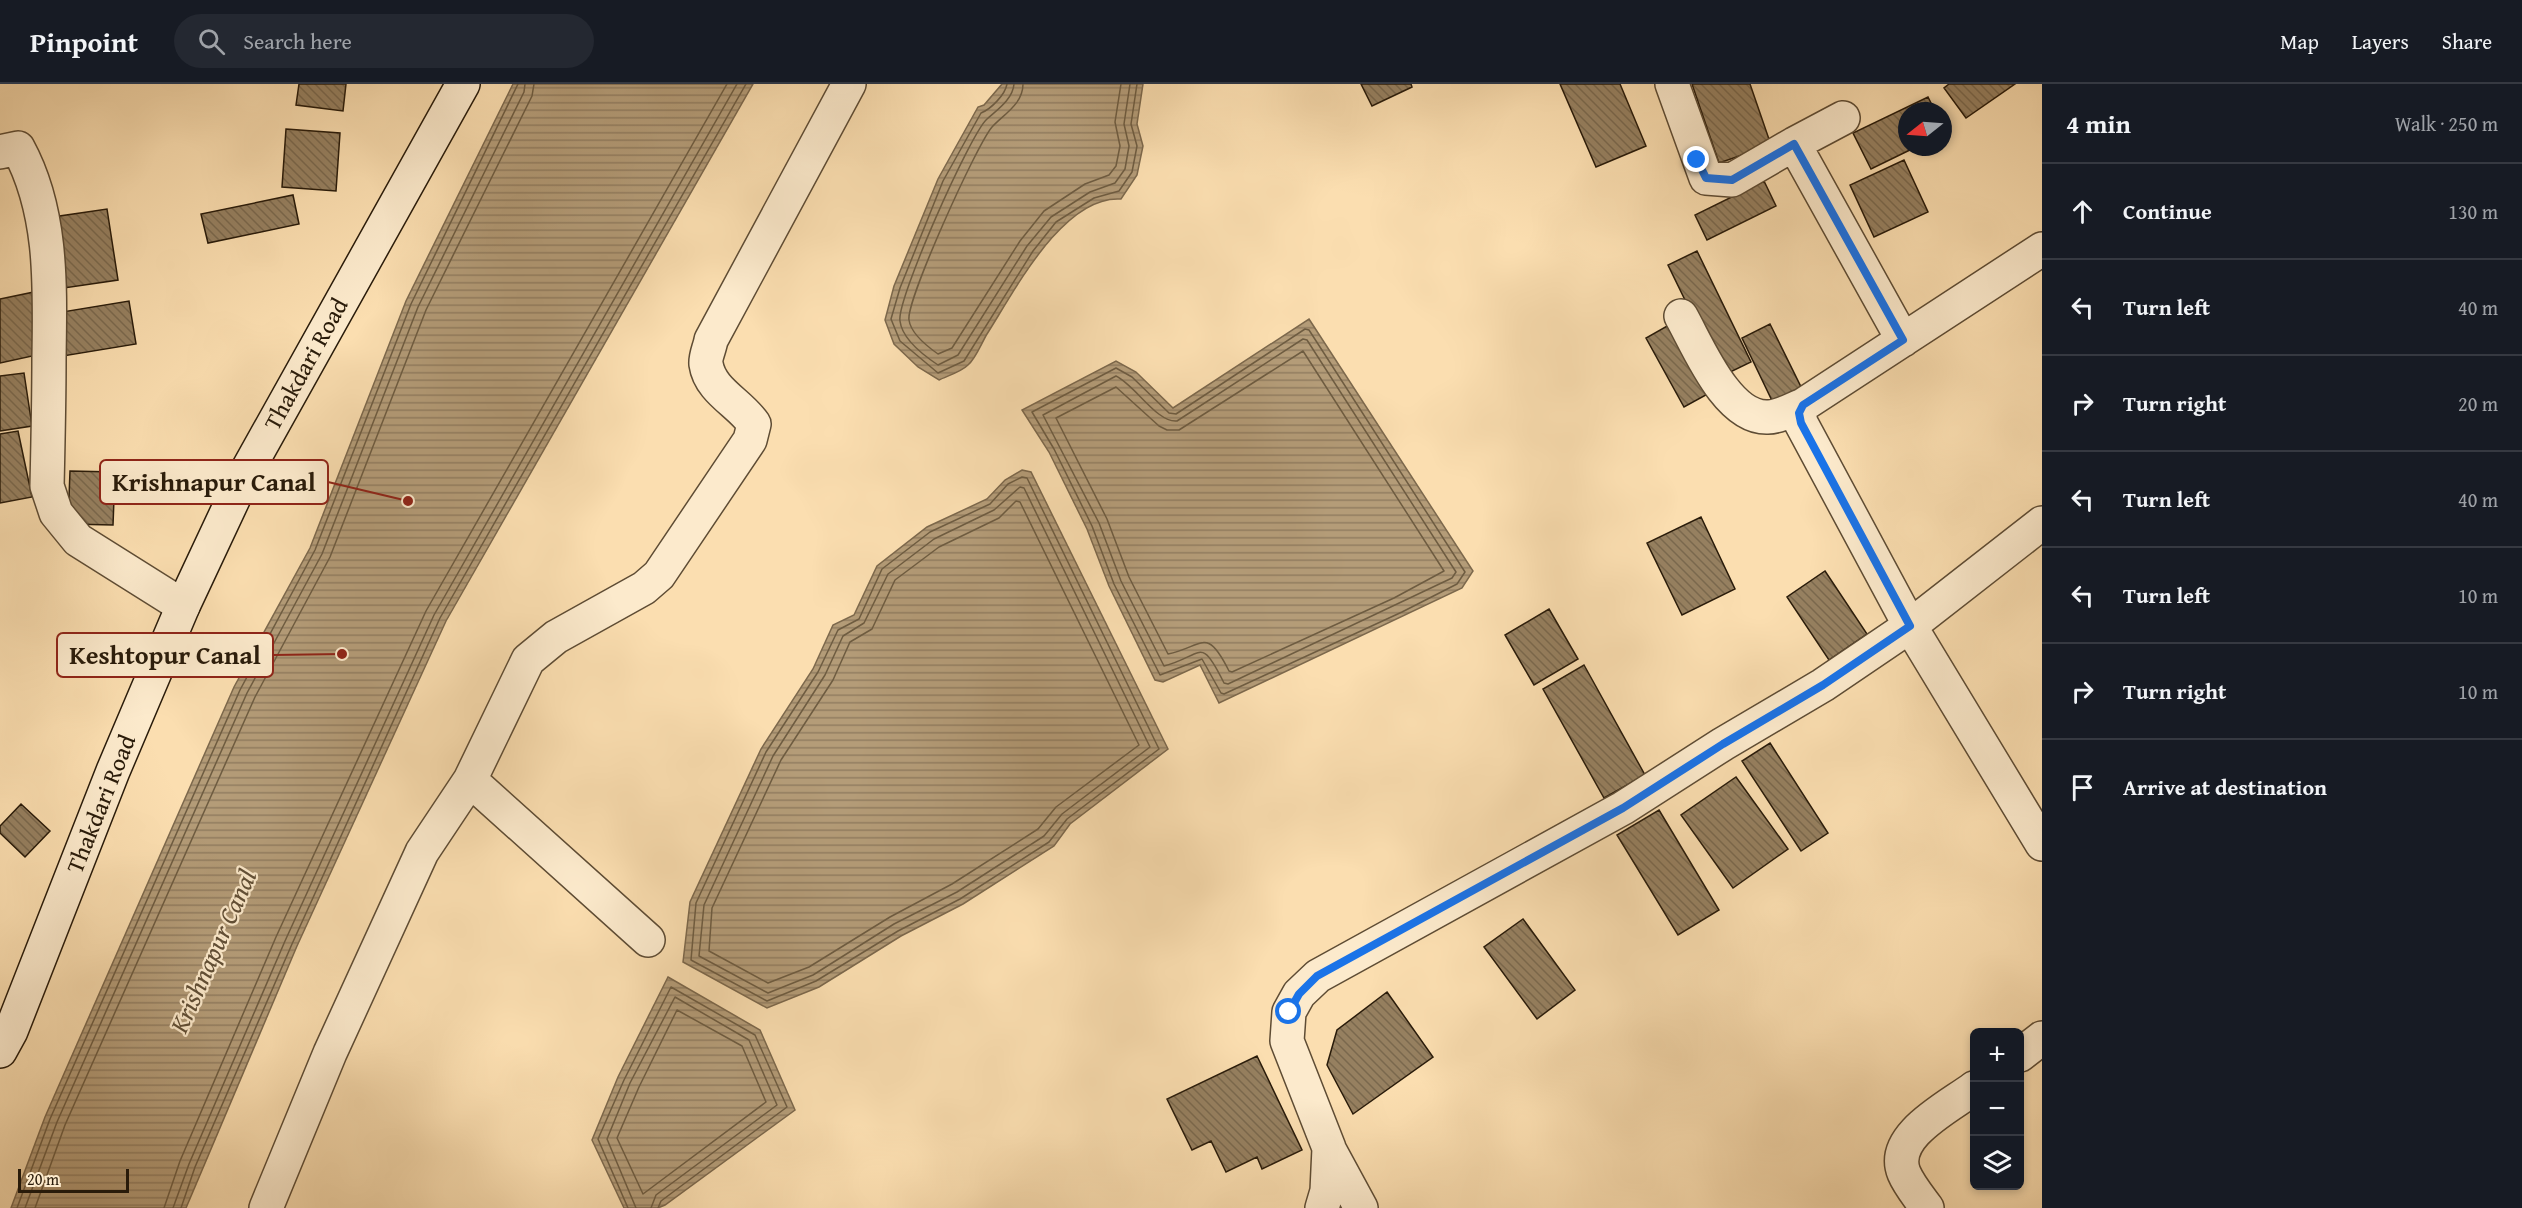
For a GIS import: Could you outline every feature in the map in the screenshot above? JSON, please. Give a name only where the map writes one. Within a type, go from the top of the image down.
[{"type":"street","name":"Thakdari Road","points":[[0,1051],[11,1031],[113,771],[183,606],[243,478],[463,84]]},
{"type":"street","points":[[266,1208],[330,1053],[422,852],[470,780],[528,660],[556,637],[644,588],[659,575],[750,440],[754,424],[746,412],[714,385],[705,363],[711,340],[849,84]]},
{"type":"street","points":[[1672,84],[1706,178],[1732,180],[1844,118]]},
{"type":"street","points":[[1794,144],[1903,340]]},
{"type":"street","points":[[0,152],[18,148],[25,161],[42,211],[51,272],[47,486],[56,513],[78,540],[183,606]]},
{"type":"street","points":[[1682,316],[1725,394],[1752,414],[1768,417],[1803,405],[2042,249]]},
{"type":"street","points":[[1803,405],[1799,413],[1801,423],[1910,626],[2042,844]]},
{"type":"street","points":[[1361,1208],[1329,1148],[1287,1041],[1289,1012],[1299,994],[1317,976],[1623,808],[1723,744],[1823,685],[1910,626],[2042,523]]},
{"type":"street","points":[[470,780],[648,940]]},
{"type":"street","points":[[2024,1051],[2042,1038]]},
{"type":"street","points":[[1927,1208],[1904,1173],[1900,1152],[1909,1136],[1970,1091]]},
{"type":"street","points":[[1322,1208],[1327,1191],[1329,1148]]},
{"type":"water","points":[[513,84],[753,84],[446,621],[297,946],[186,1208],[11,1208],[45,1117],[234,687],[310,548],[406,301]]},
{"type":"water","points":[[1002,84],[1143,84],[1137,124],[1143,146],[1137,175],[1121,199],[1100,202],[1079,212],[1060,229],[1026,272],[971,362],[962,370],[939,380],[918,367],[894,344],[885,320],[894,286],[938,179],[978,107],[984,105]]},
{"type":"water","points":[[1309,319],[1473,571],[1462,588],[1219,703],[1200,665],[1163,682],[1155,680],[1109,586],[1087,529],[1049,452],[1022,410],[1116,361],[1136,372],[1173,408]]},
{"type":"water","points":[[1022,470],[1031,472],[1168,749],[1070,824],[1054,846],[963,904],[901,936],[819,987],[767,1008],[683,962],[690,902],[761,749],[813,669],[833,625],[854,615],[877,566],[927,527],[987,499],[1005,480]]},
{"type":"water","points":[[668,977],[760,1030],[795,1110],[665,1205],[658,1208],[624,1208],[592,1140],[618,1077]]},
{"type":"building","points":[[299,84],[346,84],[343,111],[296,105]]},
{"type":"building","points":[[1361,84],[1411,84],[1412,87],[1372,106]]},
{"type":"building","points":[[1560,84],[1620,84],[1646,146],[1596,167]]},
{"type":"building","points":[[1692,84],[1750,84],[1771,145],[1719,163]]},
{"type":"building","points":[[1949,84],[2015,84],[1966,118],[1944,88]]},
{"type":"building","points":[[1928,97],[1930,102],[1918,102]]},
{"type":"building","points":[[1898,111],[1898,156],[1871,169],[1853,133]]},
{"type":"building","points":[[286,129],[340,133],[336,191],[282,187]]},
{"type":"building","points":[[1904,160],[1928,212],[1874,237],[1850,185]]},
{"type":"building","points":[[1764,181],[1776,206],[1707,240],[1695,215]]},
{"type":"building","points":[[293,195],[299,224],[208,243],[201,214]]},
{"type":"building","points":[[107,209],[118,280],[64,288],[53,217]]},
{"type":"building","points":[[1697,251],[1751,362],[1722,376],[1668,265]]},
{"type":"building","points":[[34,292],[46,353],[0,363],[0,299]]},
{"type":"building","points":[[129,301],[136,344],[63,356],[56,313]]},
{"type":"building","points":[[1676,321],[1715,390],[1684,407],[1646,338]]},
{"type":"building","points":[[1770,324],[1805,395],[1776,409],[1742,338]]},
{"type":"building","points":[[24,373],[32,426],[0,431],[0,376]]},
{"type":"building","points":[[18,431],[32,497],[0,503],[0,434]]},
{"type":"building","points":[[70,471],[115,472],[113,525],[68,524]]},
{"type":"building","points":[[1701,517],[1735,589],[1682,615],[1647,543]]},
{"type":"building","points":[[1825,571],[1867,634],[1829,660],[1787,597]]},
{"type":"building","points":[[1549,609],[1578,659],[1534,685],[1505,635]]},
{"type":"building","points":[[1584,665],[1645,775],[1604,798],[1543,689]]},
{"type":"building","points":[[1770,743],[1828,833],[1801,851],[1742,761]]},
{"type":"building","points":[[1736,777],[1788,849],[1733,888],[1681,815]]},
{"type":"building","points":[[21,804],[50,831],[25,857],[0,833],[0,826]]},
{"type":"building","points":[[1659,810],[1719,910],[1678,935],[1617,835]]},
{"type":"building","points":[[1523,919],[1575,990],[1537,1019],[1484,947]]},
{"type":"building","points":[[1387,992],[1433,1057],[1353,1114],[1327,1065],[1337,1030]]},
{"type":"building","points":[[1257,1056],[1302,1150],[1262,1169],[1257,1157],[1226,1172],[1211,1141],[1192,1150],[1167,1099]]},
{"type":"place","name":"Krishnapur Canal","points":[[408,501]]},
{"type":"place","name":"Keshtopur Canal","points":[[342,654]]},
{"type":"route","points":[[1289,1012],[1299,994],[1317,976],[1623,808],[1723,744],[1823,685],[1910,626],[1801,423],[1799,413],[1803,405],[1903,340],[1794,144],[1732,180],[1706,178],[1697,160]]}]
